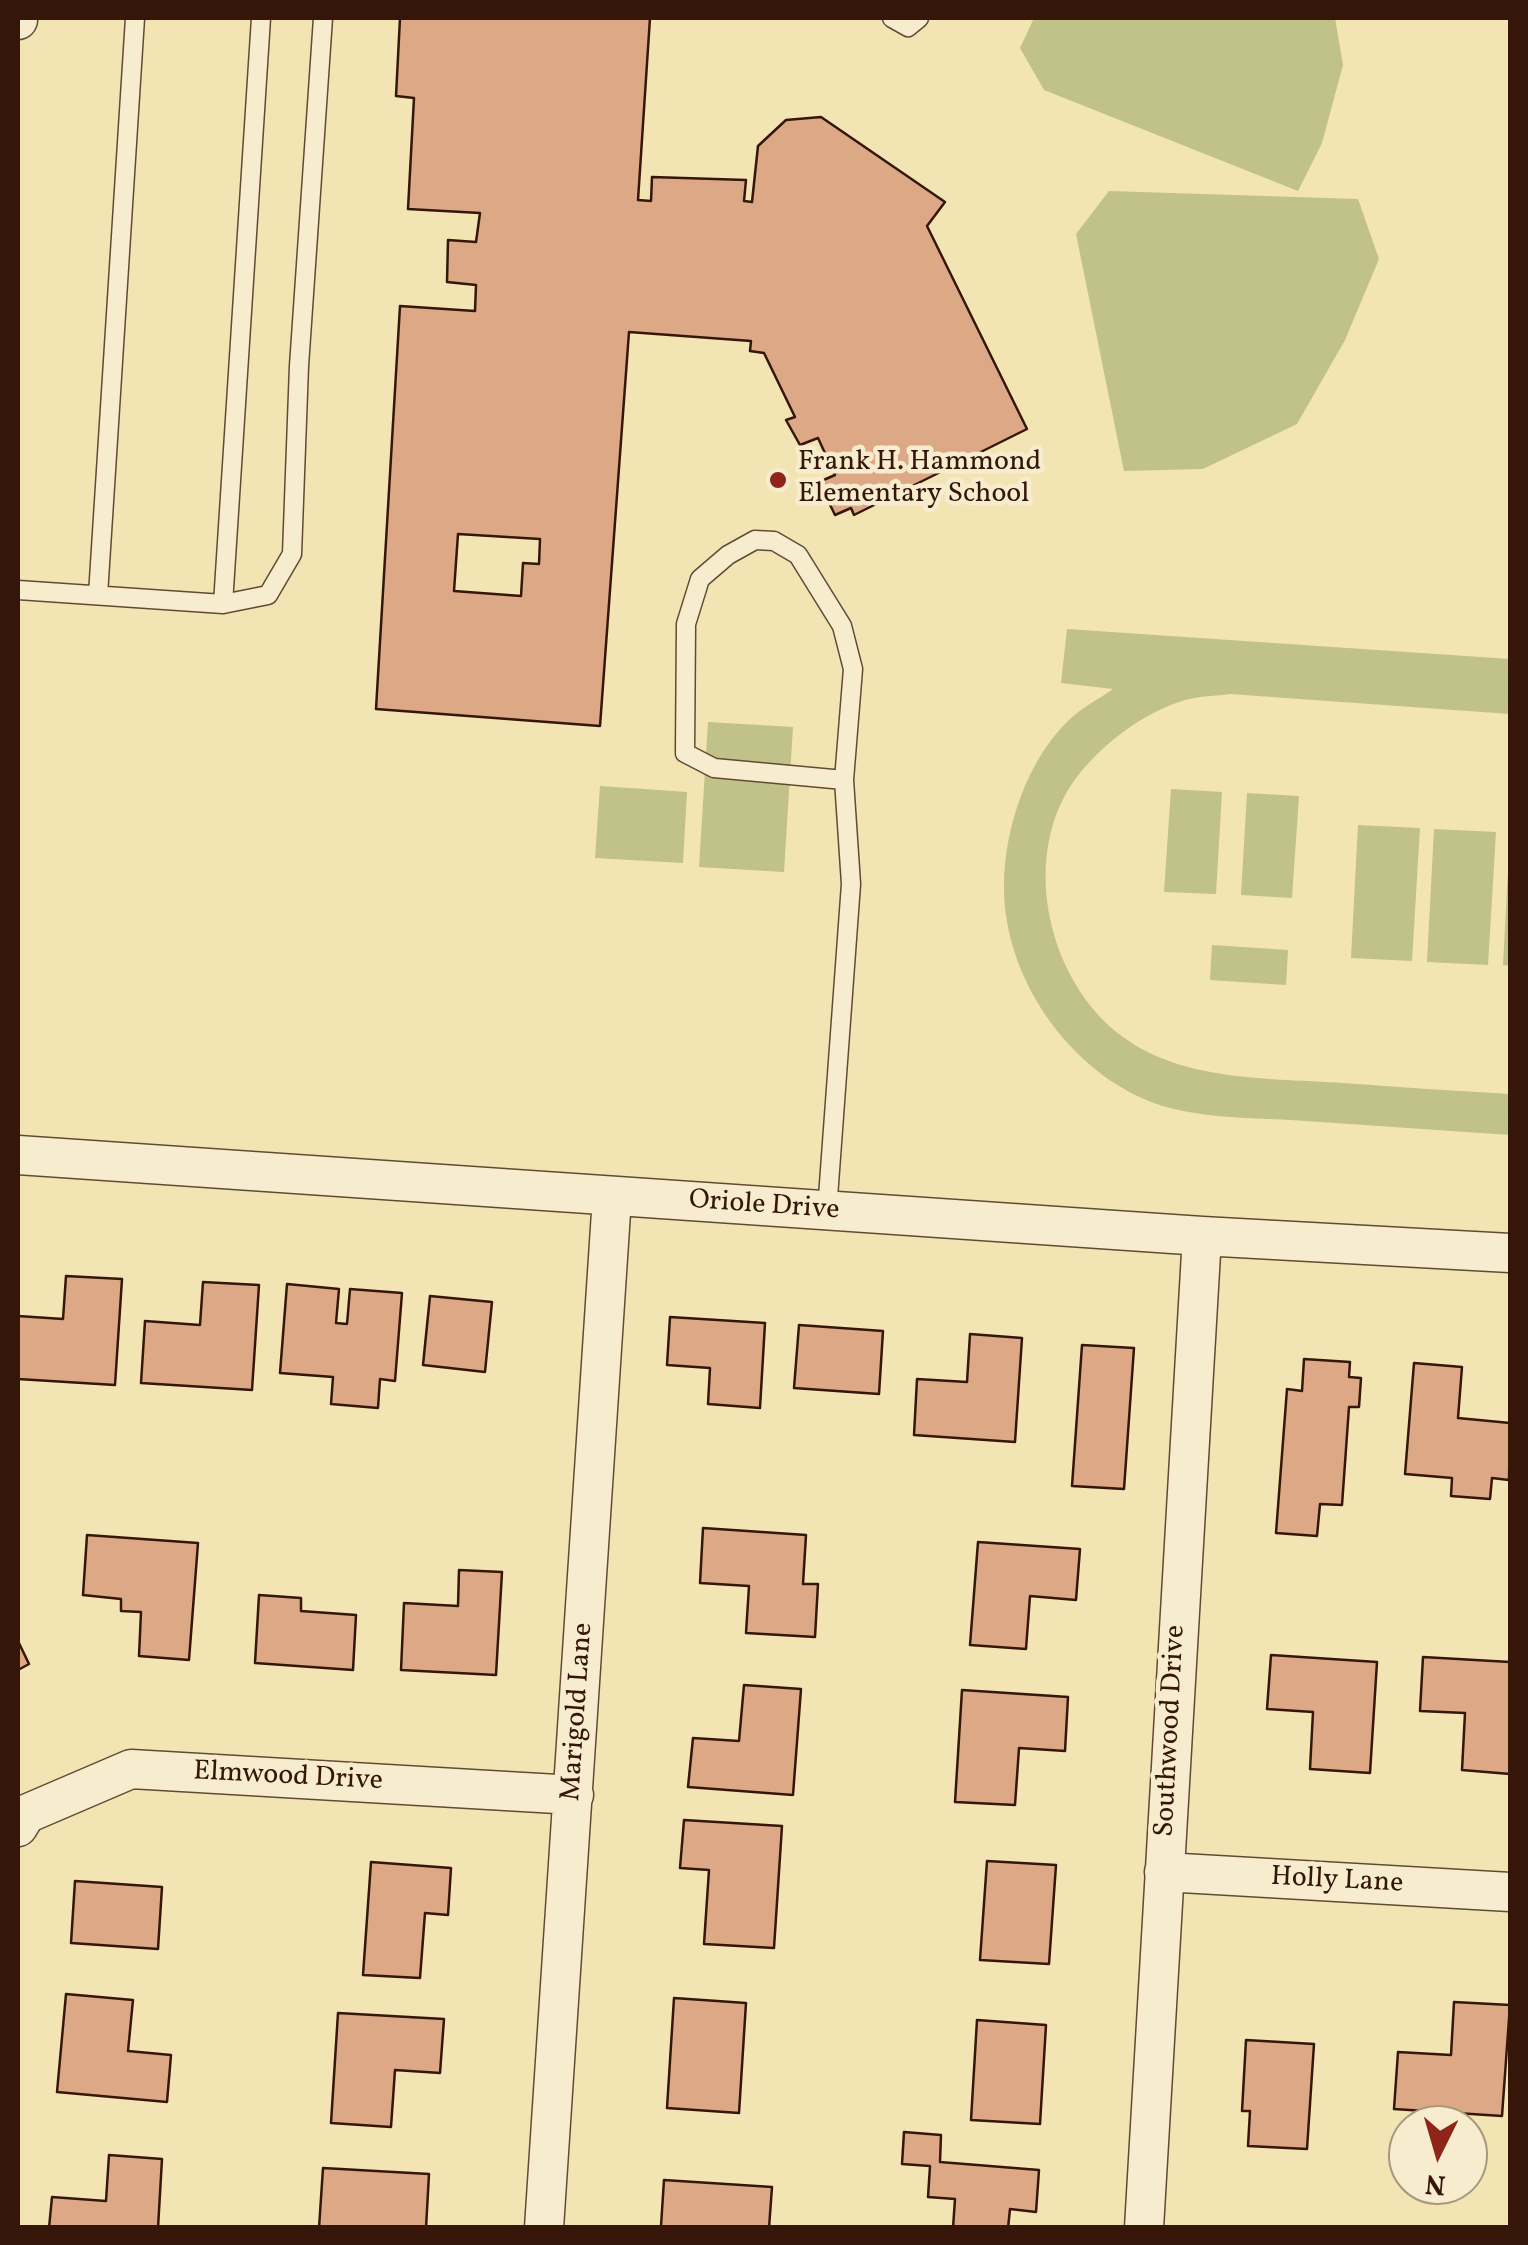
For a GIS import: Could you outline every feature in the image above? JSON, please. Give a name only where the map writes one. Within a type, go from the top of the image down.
[{"type":"street","name":"Oriole Drive","points":[[18,1155],[1202,1236],[1510,1253]]},
{"type":"street","name":"Marigold Lane","points":[[544,2228],[612,1197]]},
{"type":"street","name":"Southwood Drive","points":[[1144,2228],[1202,1236]]},
{"type":"street","name":"Elmwood Drive","points":[[18,1827],[26,1814],[132,1769],[574,1796]]},
{"type":"street","name":"Holly Lane","points":[[1164,1872],[1510,1892]]},
{"type":"lane","points":[[98,595],[135,18]]},
{"type":"lane","points":[[223,604],[262,18]]},
{"type":"lane","points":[[18,590],[223,604],[268,595],[292,554],[299,366],[323,18]]},
{"type":"lane","points":[[892,18],[908,27],[919,18]]},
{"type":"lane","points":[[827,1211],[851,884],[844,780],[854,669],[842,626],[798,554],[774,541],[755,540],[728,555],[700,579],[686,624],[685,754],[714,768],[844,780]]},
{"type":"green space","points":[[1034,18],[1335,18],[1343,65],[1322,143],[1298,191],[1044,90],[1020,48]]},
{"type":"green space","points":[[1109,191],[1358,199],[1379,259],[1345,340],[1297,424],[1203,469],[1124,471],[1076,234]]},
{"type":"green space","points":[[1067,629],[1510,659],[1510,714],[1230,694],[1190,699],[1155,712],[1114,739],[1080,773],[1061,804],[1049,839],[1046,876],[1049,913],[1059,949],[1075,983],[1096,1013],[1147,1052],[1229,1075],[1510,1094],[1510,1135],[1184,1111],[1136,1095],[1104,1076],[1076,1052],[1051,1023],[1016,957],[1007,922],[1004,886],[1013,819],[1041,755],[1074,716],[1113,689],[1061,683]]},
{"type":"green space","points":[[708,722],[793,727],[784,872],[699,867]]},
{"type":"green space","points":[[600,786],[687,792],[683,863],[595,858]]},
{"type":"green space","points":[[1171,789],[1222,792],[1216,894],[1164,892]]},
{"type":"green space","points":[[1247,793],[1299,796],[1292,898],[1241,895]]},
{"type":"green space","points":[[1358,825],[1420,828],[1412,961],[1351,958]]},
{"type":"green space","points":[[1434,829],[1496,832],[1488,965],[1427,962]]},
{"type":"green space","points":[[1510,832],[1510,966],[1503,965]]},
{"type":"green space","points":[[1212,945],[1288,950],[1286,985],[1210,980]]},
{"type":"building","points":[[400,18],[650,18],[638,200],[651,201],[652,177],[746,180],[744,201],[752,202],[758,146],[786,120],[821,117],[945,202],[927,226],[1027,429],[854,515],[851,508],[835,515],[819,482],[835,475],[818,438],[800,445],[786,420],[795,417],[764,353],[750,351],[751,341],[629,332],[600,726],[376,709],[400,306],[475,311],[476,285],[447,282],[448,240],[476,242],[480,213],[408,209],[414,98],[396,96]],"holes":[[[458,534],[540,539],[539,564],[523,563],[521,596],[454,591]]]},
{"type":"building","points":[[66,1276],[122,1279],[115,1385],[18,1379],[18,1316],[63,1319]]},
{"type":"building","points":[[203,1282],[259,1285],[252,1390],[141,1383],[145,1321],[200,1325]]},
{"type":"building","points":[[287,1284],[339,1289],[336,1323],[347,1324],[350,1289],[402,1293],[395,1381],[380,1379],[378,1408],[331,1404],[333,1377],[280,1373]]},
{"type":"building","points":[[430,1296],[492,1302],[485,1372],[423,1365]]},
{"type":"building","points":[[670,1317],[765,1323],[760,1408],[708,1404],[710,1368],[667,1365]]},
{"type":"building","points":[[799,1325],[883,1331],[879,1394],[794,1388]]},
{"type":"building","points":[[970,1334],[1022,1338],[1015,1442],[914,1435],[917,1379],[967,1382]]},
{"type":"building","points":[[1082,1345],[1134,1348],[1124,1489],[1072,1486]]},
{"type":"building","points":[[1304,1359],[1350,1362],[1349,1377],[1361,1378],[1359,1407],[1349,1407],[1342,1505],[1320,1504],[1317,1536],[1276,1533],[1287,1389],[1302,1391]]},
{"type":"building","points":[[1414,1363],[1462,1367],[1458,1418],[1510,1423],[1509,1480],[1492,1478],[1490,1499],[1451,1496],[1452,1478],[1405,1474]]},
{"type":"building","points":[[703,1528],[806,1535],[803,1584],[818,1584],[815,1637],[746,1633],[749,1586],[700,1583]]},
{"type":"building","points":[[87,1535],[198,1543],[189,1660],[139,1656],[141,1612],[121,1611],[121,1599],[83,1595]]},
{"type":"building","points":[[978,1542],[1080,1549],[1076,1600],[1030,1596],[1026,1649],[970,1645]]},
{"type":"building","points":[[459,1570],[502,1572],[496,1675],[401,1670],[404,1603],[458,1606]]},
{"type":"building","points":[[259,1595],[301,1598],[301,1611],[356,1615],[353,1670],[255,1663]]},
{"type":"building","points":[[18,1641],[29,1664],[18,1670]]},
{"type":"building","points":[[1271,1655],[1377,1662],[1370,1773],[1310,1769],[1313,1712],[1267,1709]]},
{"type":"building","points":[[1423,1657],[1510,1662],[1510,1774],[1462,1770],[1465,1713],[1420,1711]]},
{"type":"building","points":[[744,1685],[801,1689],[793,1795],[688,1787],[693,1738],[739,1741]]},
{"type":"building","points":[[962,1690],[1068,1697],[1065,1751],[1019,1748],[1015,1805],[955,1802]]},
{"type":"building","points":[[684,1820],[782,1826],[774,1948],[704,1944],[709,1870],[680,1868]]},
{"type":"building","points":[[987,1861],[1056,1865],[1049,1964],[980,1960]]},
{"type":"building","points":[[371,1862],[451,1868],[448,1915],[425,1913],[420,1978],[363,1975]]},
{"type":"building","points":[[75,1881],[162,1887],[158,1949],[71,1943]]},
{"type":"building","points":[[66,1994],[133,2000],[128,2051],[171,2055],[167,2102],[57,2092]]},
{"type":"building","points":[[674,1998],[746,2003],[739,2113],[667,2108]]},
{"type":"building","points":[[1454,2002],[1510,2005],[1502,2116],[1488,2115],[1488,2105],[1394,2105],[1398,2052],[1451,2055]]},
{"type":"building","points":[[338,2013],[444,2019],[440,2073],[395,2070],[391,2127],[331,2123]]},
{"type":"building","points":[[977,2020],[1046,2025],[1040,2124],[971,2120]]},
{"type":"building","points":[[1246,2040],[1314,2044],[1307,2149],[1248,2146],[1250,2111],[1242,2111]]},
{"type":"building","points":[[904,2132],[941,2135],[940,2162],[1039,2170],[1036,2212],[1010,2209],[1008,2228],[953,2228],[955,2199],[928,2197],[930,2166],[902,2164]]},
{"type":"building","points":[[109,2155],[162,2159],[158,2228],[49,2228],[52,2197],[106,2201]]},
{"type":"building","points":[[323,2168],[429,2174],[426,2228],[319,2228]]},
{"type":"building","points":[[664,2180],[772,2187],[769,2228],[661,2226]]},
{"type":"place","name":"Frank H. Hammond Elementary School","points":[[778,480]]}]
